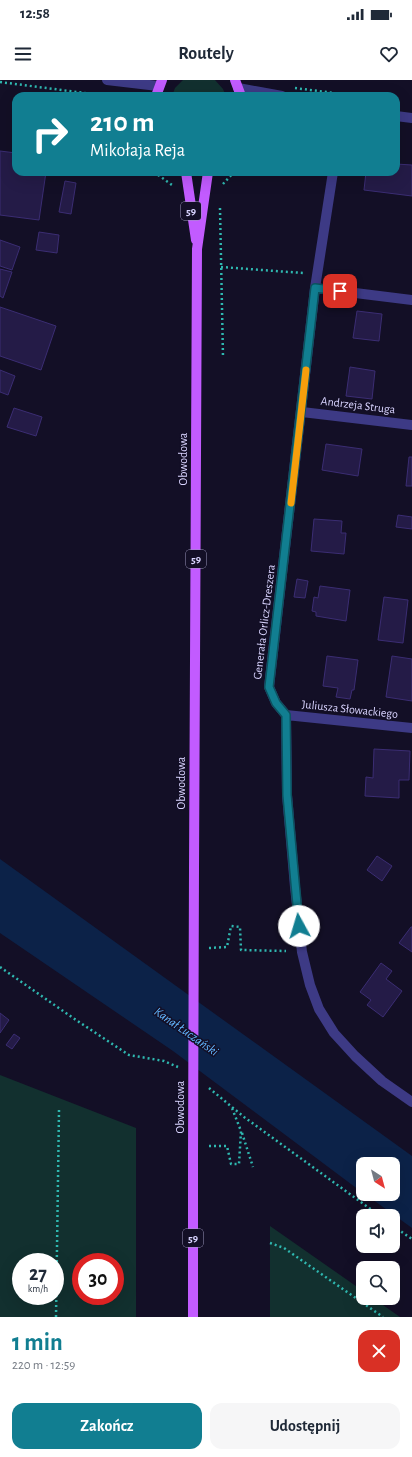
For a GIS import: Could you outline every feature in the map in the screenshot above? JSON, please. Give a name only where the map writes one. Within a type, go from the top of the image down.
[{"type":"main road","name":"Obwodowa","points":[[187,176],[197,249]]},
{"type":"main road","name":"Obwodowa","points":[[193,1317],[197,249],[207,176]]},
{"type":"street","points":[[107,80],[159,87]]},
{"type":"street","points":[[238,88],[285,92]]},
{"type":"street","points":[[400,116],[412,118]]},
{"type":"street","name":"Generała Orlicz-Dreszera","points":[[286,715],[276,703],[269,687],[302,412],[315,288],[332,176]]},
{"type":"street","points":[[315,288],[412,300]]},
{"type":"street","name":"Andrzeja Struga","points":[[302,412],[412,425]]},
{"type":"street","points":[[286,715],[287,795],[302,952],[310,985],[319,1009],[334,1033],[355,1056],[382,1081],[412,1102]]},
{"type":"street","name":"Juliusza Słowackiego","points":[[286,715],[412,728]]},
{"type":"path","points":[[0,82],[79,92]]},
{"type":"path","points":[[220,204],[223,357]]},
{"type":"path","points":[[221,267],[306,273]]},
{"type":"path","points":[[209,948],[227,947],[231,926],[240,927],[241,950],[302,952]]},
{"type":"path","points":[[0,967],[129,1055],[164,1061],[185,1070]]},
{"type":"path","points":[[204,1084],[231,1107],[370,1209]]},
{"type":"path","points":[[231,1107],[253,1167]]},
{"type":"path","points":[[56,1317],[59,1110]]},
{"type":"path","points":[[209,1146],[227,1146],[231,1164],[239,1164],[241,1131]]},
{"type":"path","points":[[400,1231],[412,1239]]},
{"type":"path","points":[[270,1243],[284,1248],[383,1317]]},
{"type":"green space","points":[[183,80],[215,80],[224,92],[174,92],[175,88]]},
{"type":"green space","points":[[0,1075],[136,1128],[136,1317],[0,1317]]},
{"type":"green space","points":[[270,1226],[356,1286],[356,1305],[383,1305],[400,1317],[270,1317]]},
{"type":"water","name":"Kanał Łuczański","points":[[0,859],[412,1156],[412,1228],[400,1219],[400,1209],[386,1209],[375,1201],[400,1201],[400,1157],[356,1157],[356,1188],[173,1051],[0,933]]},
{"type":"building","points":[[0,151],[12,152],[12,176],[45,176],[39,220],[0,215]]},
{"type":"building","points":[[400,164],[412,165],[412,196],[364,190],[366,176],[400,176]]},
{"type":"building","points":[[65,181],[76,183],[71,214],[59,212]]},
{"type":"building","points":[[39,232],[59,235],[57,253],[36,250]]},
{"type":"building","points":[[0,240],[20,247],[12,270],[0,266]]},
{"type":"building","points":[[0,269],[12,272],[3,298],[0,296]]},
{"type":"building","points":[[0,307],[56,326],[41,370],[0,356]]},
{"type":"building","points":[[357,311],[382,314],[379,341],[353,338]]},
{"type":"building","points":[[350,367],[375,371],[372,399],[346,396]]},
{"type":"building","points":[[0,370],[15,376],[8,395],[0,392]]},
{"type":"building","points":[[14,408],[42,417],[36,436],[7,427]]},
{"type":"building","points":[[326,444],[362,449],[358,476],[322,470]]},
{"type":"building","points":[[409,457],[412,457],[412,486],[406,486]]},
{"type":"building","points":[[398,515],[412,517],[412,529],[396,527]]},
{"type":"building","points":[[314,519],[342,521],[341,533],[346,533],[344,554],[311,551]]},
{"type":"building","points":[[297,579],[308,581],[305,598],[294,597]]},
{"type":"building","points":[[320,586],[350,590],[346,621],[316,616],[316,612],[312,611],[314,597],[318,598]]},
{"type":"building","points":[[384,597],[408,600],[403,643],[378,640]]},
{"type":"building","points":[[327,656],[358,660],[354,690],[352,690],[350,699],[336,697],[338,688],[323,686]]},
{"type":"building","points":[[392,656],[412,659],[412,701],[386,697]]},
{"type":"building","points":[[374,749],[410,751],[409,780],[399,780],[399,798],[365,796],[366,777],[373,778]]},
{"type":"building","points":[[377,856],[392,866],[382,881],[367,870]]},
{"type":"building","points":[[412,927],[412,952],[399,943]]},
{"type":"building","points":[[381,963],[392,971],[386,979],[402,991],[383,1017],[367,1005],[371,1000],[360,992]]},
{"type":"building","points":[[0,1013],[9,1020],[0,1033]]},
{"type":"building","points":[[14,1034],[20,1038],[12,1049],[6,1045]]},
{"type":"slow traffic","points":[[291,503],[306,370]]},
{"type":"route","points":[[299,926],[287,795],[286,715],[276,703],[269,687],[302,412],[315,288],[340,291]]}]
